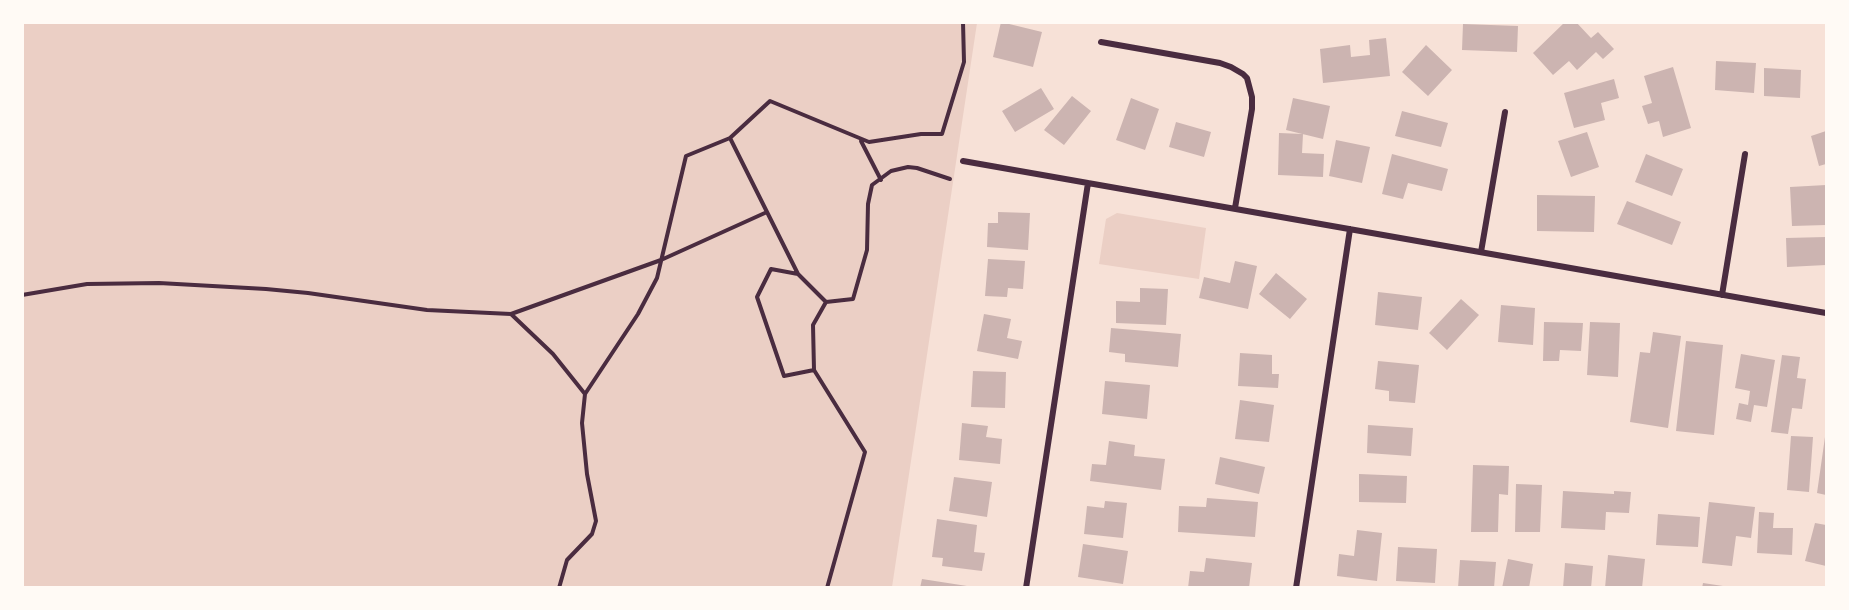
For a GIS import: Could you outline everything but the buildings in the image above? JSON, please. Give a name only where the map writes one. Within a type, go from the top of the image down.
[{"type":"street","points":[[1101,42],[1220,63],[1237,70],[1247,78],[1252,97],[1252,109],[1234,208]]},
{"type":"street","points":[[1481,252],[1504,112]]},
{"type":"street","points":[[1722,295],[1745,154]]},
{"type":"street","points":[[963,161],[1827,313]]},
{"type":"street","points":[[1026,588],[1088,183]]},
{"type":"street","points":[[1296,588],[1350,229]]},
{"type":"path","points":[[559,588],[567,560],[592,534],[596,522],[587,474],[582,423],[585,394],[638,314],[657,278],[686,156],[730,138],[770,101],[861,140],[877,142],[921,134],[942,134],[964,62],[963,22]]},
{"type":"path","points":[[730,138],[798,274],[826,302]]},
{"type":"path","points":[[861,140],[881,180]]},
{"type":"path","points":[[826,302],[852,298],[867,250],[868,204],[872,185],[891,171],[908,167],[950,179]]},
{"type":"path","points":[[22,295],[87,284],[159,283],[276,290],[427,309],[511,314],[661,260],[767,212]]},
{"type":"path","points":[[798,274],[771,269],[756,297],[784,376],[813,370]]},
{"type":"path","points":[[826,302],[813,325],[813,370],[865,452],[827,588]]},
{"type":"path","points":[[511,314],[553,354],[585,394]]},
{"type":"shaded area","points":[[22,23],[977,23],[892,587],[23,587]]},
{"type":"shaded area","points":[[1117,213],[1206,228],[1199,279],[1099,264],[1106,219]]}]
